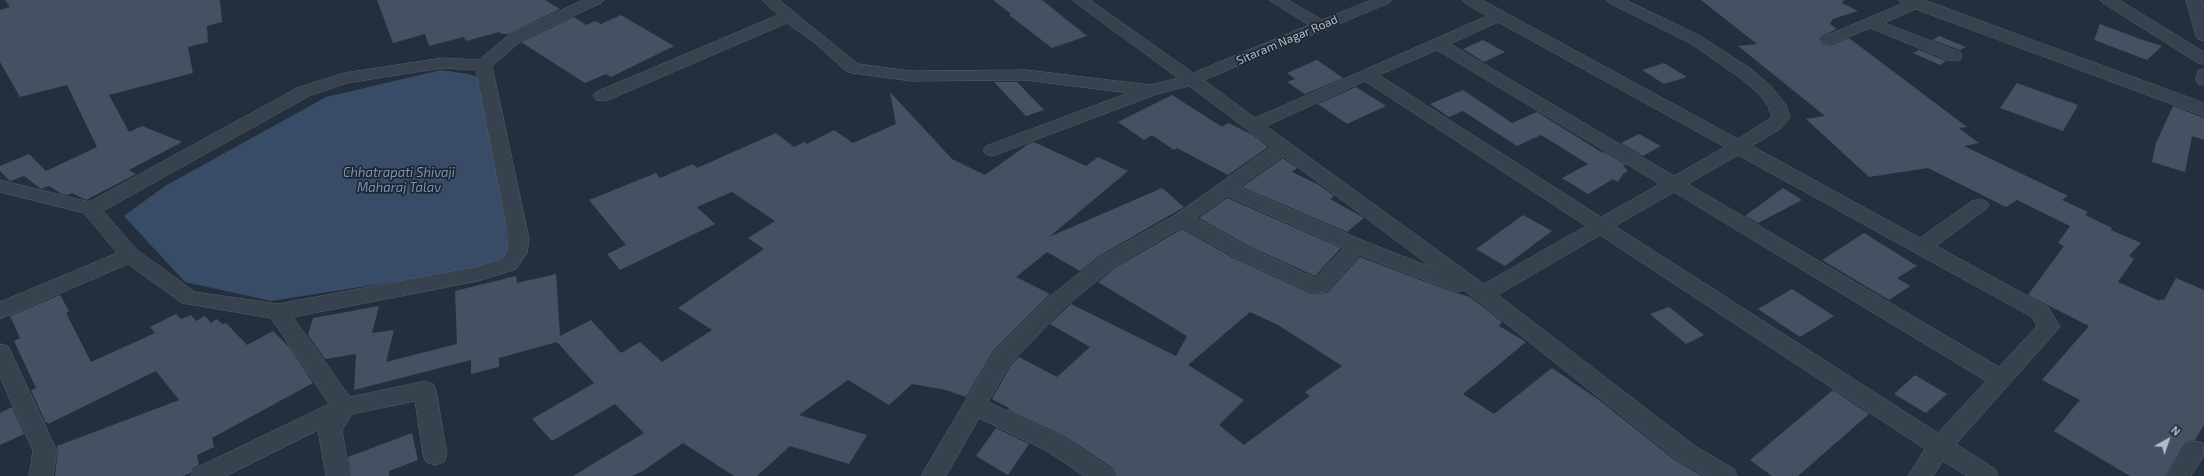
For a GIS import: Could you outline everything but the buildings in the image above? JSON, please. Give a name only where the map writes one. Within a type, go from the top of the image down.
[{"type":"street","points":[[91,209],[303,92],[344,78],[442,63],[483,65],[516,37],[596,0]]},
{"type":"street","points":[[770,0],[821,40],[853,68],[912,76],[1026,75],[1151,90]]},
{"type":"street","points":[[1080,0],[1135,38],[1282,148],[1483,294],[1686,453],[1725,476]]},
{"type":"street","points":[[1277,0],[1321,26]]},
{"type":"street","name":"Sitaram Nagar Road","points":[[1151,90],[1190,80],[1384,0]]},
{"type":"street","points":[[1470,0],[2040,312],[2049,327],[2000,378],[1939,447],[1920,476]]},
{"type":"street","points":[[1483,294],[1738,147],[1774,125],[1781,118],[1777,105],[1765,90],[1745,73],[1696,40],[1614,0]]},
{"type":"street","points":[[1942,0],[2203,105]]},
{"type":"street","points":[[2108,0],[2204,59]]},
{"type":"street","points":[[2194,0],[2204,36]]},
{"type":"street","points":[[1828,40],[1913,2],[2203,105]]},
{"type":"street","points":[[602,96],[789,16]]},
{"type":"street","points":[[1253,125],[1499,16]]},
{"type":"street","points":[[1871,22],[1954,56]]},
{"type":"street","points":[[1437,43],[2000,378]]},
{"type":"street","points":[[0,186],[91,209],[130,255],[190,298],[278,312],[478,274],[509,264],[517,253],[519,239],[483,65]]},
{"type":"street","points":[[1367,74],[1939,447],[1986,476]]},
{"type":"street","points":[[2204,74],[2204,80]]},
{"type":"street","points":[[992,150],[1151,90]]},
{"type":"street","points":[[933,476],[1002,358],[1056,302],[1107,262],[1182,219],[1282,148]]},
{"type":"street","points":[[1224,188],[1356,246],[1483,294]]},
{"type":"street","points":[[1921,247],[1979,205]]},
{"type":"street","points":[[1182,219],[1243,253],[1313,286],[1319,287],[1356,246]]},
{"type":"street","points":[[0,311],[130,255]]},
{"type":"street","points":[[278,312],[344,407]]},
{"type":"street","points":[[0,352],[45,451],[41,476]]},
{"type":"street","points":[[203,476],[344,407],[426,390],[435,455]]},
{"type":"street","points":[[974,405],[1055,444],[1103,476]]},
{"type":"street","points":[[338,476],[330,429],[344,407]]},
{"type":"street","points":[[2178,476],[2195,450]]},
{"type":"water","name":"Chhatrapati Shivaji Maharaj Talav","points":[[441,70],[468,74],[482,78],[488,86],[509,249],[502,261],[488,267],[271,301],[185,282],[124,216],[165,186],[326,97]]}]
